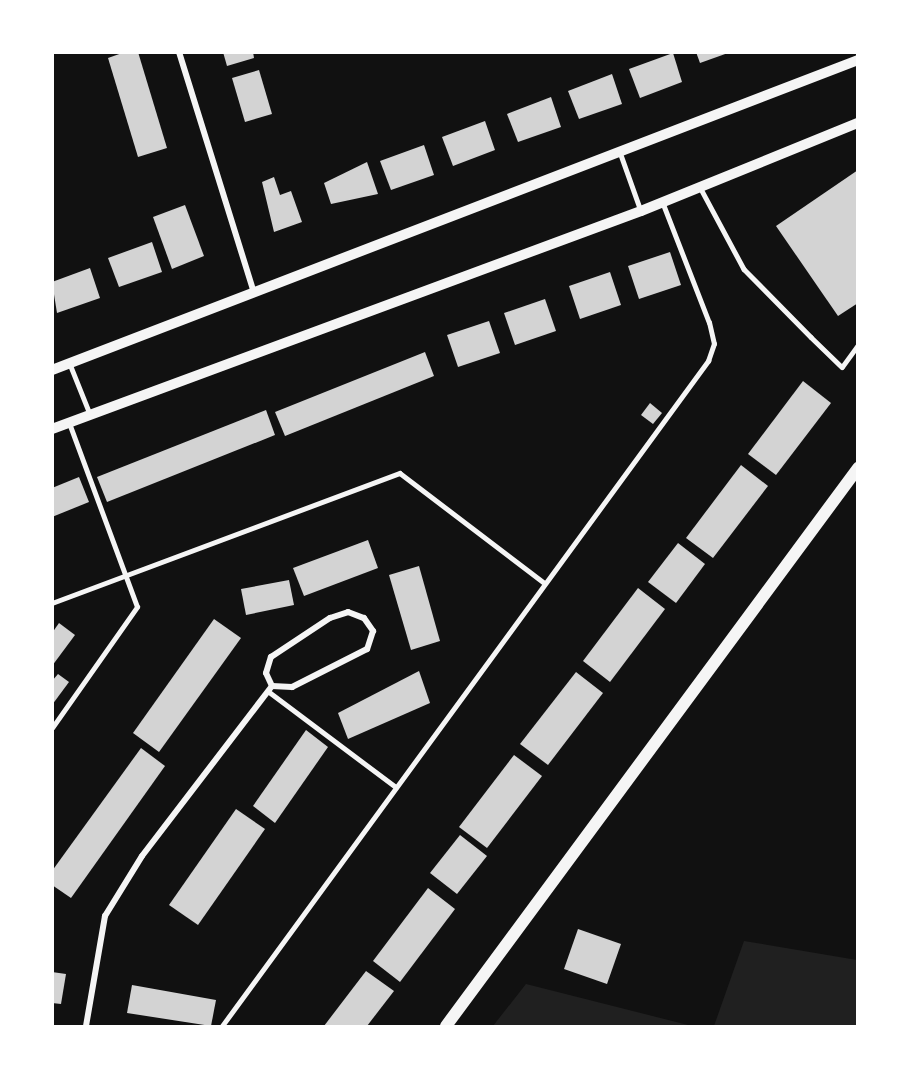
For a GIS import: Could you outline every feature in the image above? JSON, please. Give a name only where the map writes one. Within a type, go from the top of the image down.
[{"type":"main road","points":[[446,1026],[858,468]]},
{"type":"street","points":[[179,52],[254,294]]},
{"type":"street","points":[[52,370],[254,294],[463,208],[620,152],[858,60]]},
{"type":"street","points":[[52,429],[642,211],[858,123]]},
{"type":"street","points":[[86,1026],[105,916],[142,856],[270,689],[292,687],[367,648],[373,631],[364,618],[348,612],[330,618],[271,657],[266,673],[270,689]]},
{"type":"lane","points":[[620,152],[642,211]]},
{"type":"lane","points":[[699,187],[744,269],[810,338],[842,366],[858,345]]},
{"type":"lane","points":[[222,1026],[543,582],[708,361],[714,344],[662,202]]},
{"type":"lane","points":[[70,363],[90,414]]},
{"type":"lane","points":[[52,728],[137,607],[69,423]]},
{"type":"lane","points":[[52,603],[400,474],[543,582]]},
{"type":"lane","points":[[270,689],[396,787]]},
{"type":"shaded area","points":[[744,941],[857,960],[857,1026],[714,1026]]},
{"type":"shaded area","points":[[526,984],[692,1026],[493,1026]]},
{"type":"building","points":[[125,52],[138,52],[167,148],[138,157],[108,58]]},
{"type":"building","points":[[223,52],[253,52],[254,58],[227,66]]},
{"type":"building","points":[[696,52],[728,52],[728,53],[700,63]]},
{"type":"building","points":[[673,53],[682,82],[640,98],[629,69]]},
{"type":"building","points":[[259,70],[272,114],[245,122],[232,78]]},
{"type":"building","points":[[612,74],[622,104],[579,119],[568,91]]},
{"type":"building","points":[[551,97],[561,127],[518,142],[507,114]]},
{"type":"building","points":[[485,121],[495,150],[453,166],[442,137]]},
{"type":"building","points":[[424,145],[434,175],[391,190],[380,161]]},
{"type":"building","points":[[367,162],[378,194],[331,204],[324,183]]},
{"type":"building","points":[[858,170],[858,303],[838,316],[776,226]]},
{"type":"building","points":[[274,177],[280,195],[291,191],[302,222],[274,232],[262,182]]},
{"type":"building","points":[[185,205],[204,256],[172,269],[153,217]]},
{"type":"building","points":[[152,242],[162,272],[119,287],[108,258]]},
{"type":"building","points":[[670,252],[681,285],[639,299],[628,266]]},
{"type":"building","points":[[90,268],[100,298],[57,313],[52,282]]},
{"type":"building","points":[[610,272],[621,305],[580,319],[569,286]]},
{"type":"building","points":[[545,299],[556,331],[515,345],[504,313]]},
{"type":"building","points":[[489,321],[500,353],[458,367],[447,335]]},
{"type":"building","points":[[425,352],[434,376],[285,436],[275,412]]},
{"type":"building","points":[[803,381],[831,403],[776,475],[748,454]]},
{"type":"building","points":[[650,403],[662,413],[653,424],[641,415]]},
{"type":"building","points":[[266,410],[275,435],[107,502],[97,477]]},
{"type":"building","points":[[741,465],[768,486],[713,558],[686,538]]},
{"type":"building","points":[[79,477],[89,502],[52,517],[52,488]]},
{"type":"building","points":[[368,540],[378,568],[304,596],[293,568]]},
{"type":"building","points":[[678,543],[705,564],[676,603],[648,582]]},
{"type":"building","points":[[419,566],[440,641],[411,650],[389,575]]},
{"type":"building","points":[[289,580],[294,605],[246,615],[241,589]]},
{"type":"building","points":[[638,588],[665,609],[610,682],[583,661]]},
{"type":"building","points":[[214,619],[241,638],[159,752],[133,733]]},
{"type":"building","points":[[59,623],[75,635],[52,666],[52,633]]},
{"type":"building","points":[[419,671],[430,703],[348,739],[338,713]]},
{"type":"building","points":[[576,672],[603,693],[548,765],[520,744]]},
{"type":"building","points":[[58,674],[69,682],[52,705],[52,681]]},
{"type":"building","points":[[306,730],[328,747],[275,823],[253,806]]},
{"type":"building","points":[[141,748],[165,766],[71,898],[52,885],[52,871]]},
{"type":"building","points":[[514,755],[542,776],[487,848],[459,827]]},
{"type":"building","points":[[236,809],[265,829],[198,925],[169,905]]},
{"type":"building","points":[[460,835],[487,856],[457,894],[430,873]]},
{"type":"building","points":[[428,888],[455,909],[400,982],[373,961]]},
{"type":"building","points":[[578,929],[621,944],[607,984],[564,969]]},
{"type":"building","points":[[366,971],[394,991],[367,1026],[324,1026]]},
{"type":"building","points":[[52,972],[66,974],[61,1004],[52,1003]]},
{"type":"building","points":[[132,985],[216,1000],[211,1026],[127,1013]]}]
